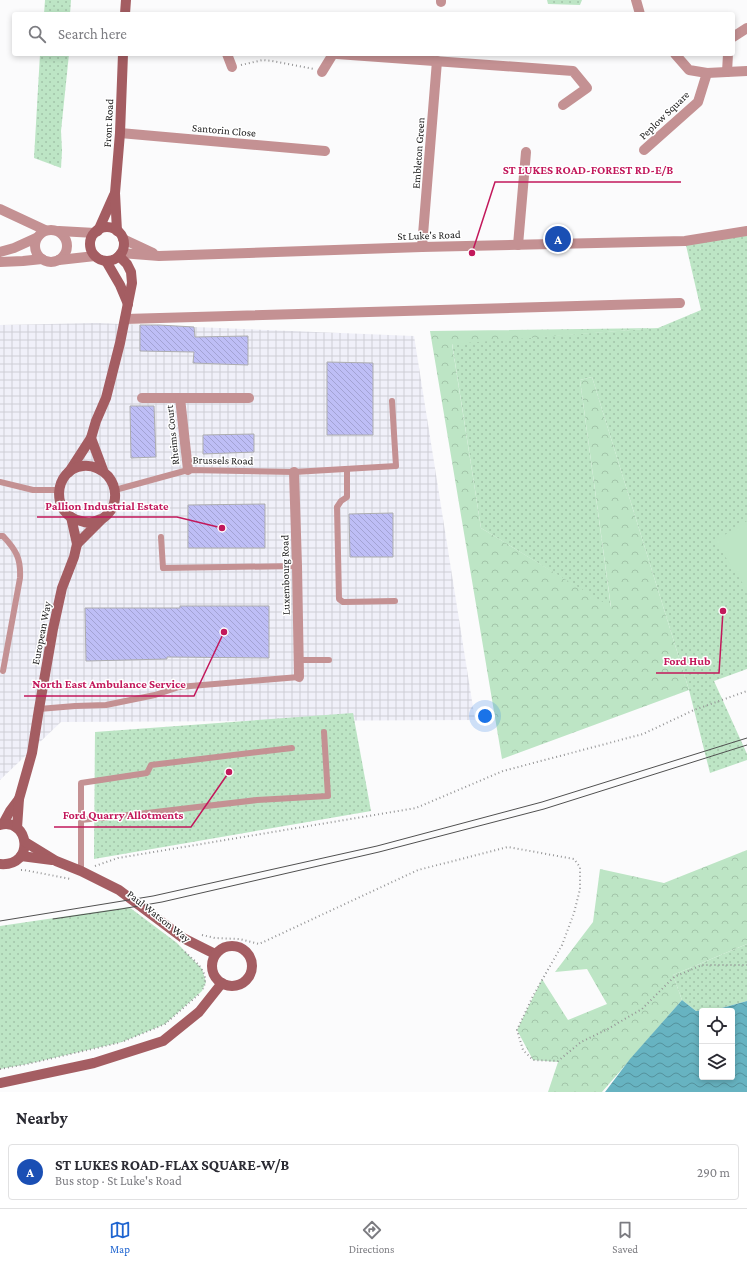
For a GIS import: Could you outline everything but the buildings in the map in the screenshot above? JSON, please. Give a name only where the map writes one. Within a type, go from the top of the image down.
[{"type":"main road","points":[[125,12],[126,0]]},
{"type":"main road","name":"Front Road","points":[[115,193],[120,133],[123,56]]},
{"type":"main road","points":[[115,193],[123,248],[120,255],[112,260],[100,260],[95,256],[91,249],[91,240],[115,193]]},
{"type":"main road","points":[[96,232],[106,228],[111,228],[120,235]]},
{"type":"main road","points":[[102,519],[88,523],[75,520],[64,512],[59,500],[59,490],[62,481],[70,472],[91,438],[113,374],[132,283],[131,272],[120,255]]},
{"type":"main road","points":[[106,261],[120,285],[128,304]]},
{"type":"main road","points":[[77,544],[108,514],[114,504],[115,490],[112,481],[103,470],[97,458],[91,438]]},
{"type":"main road","points":[[70,472],[80,466],[88,466],[103,470]]},
{"type":"main road","points":[[71,517],[77,544]]},
{"type":"main road","name":"European Way","points":[[19,799],[32,753],[62,588],[77,544]]},
{"type":"main road","points":[[0,864],[11,864],[21,856],[24,850],[25,842],[22,833],[17,828],[2,824],[19,799]]},
{"type":"main road","points":[[17,828],[19,799]]},
{"type":"main road","points":[[25,842],[56,861],[81,871],[119,890],[183,938],[215,954]]},
{"type":"main road","points":[[21,856],[56,861]]},
{"type":"main road","points":[[238,946],[244,949],[251,958],[252,965],[248,978],[244,982],[234,986],[222,983],[217,979],[212,967],[215,954],[223,947],[238,946]]},
{"type":"main road","points":[[0,1084],[94,1063],[162,1041],[199,1012],[222,983]]},
{"type":"street","points":[[636,0],[639,12]]},
{"type":"street","points":[[735,36],[747,28]]},
{"type":"street","points":[[228,56],[232,67]]},
{"type":"street","points":[[322,72],[332,56]]},
{"type":"street","points":[[366,56],[573,71],[587,88],[563,105]]},
{"type":"street","points":[[677,56],[689,70],[707,73],[747,71]]},
{"type":"street","points":[[727,72],[728,56]]},
{"type":"street","name":"Embleton Green","points":[[422,247],[437,61]]},
{"type":"street","name":"Peplow Square","points":[[644,150],[698,102],[707,73]]},
{"type":"street","name":"Santorin Close","points":[[120,133],[325,151]]},
{"type":"street","points":[[518,245],[526,152]]},
{"type":"street","points":[[0,209],[45,230]]},
{"type":"street","points":[[0,252],[14,248],[36,238],[45,230],[51,229],[59,231],[96,232]]},
{"type":"street","points":[[59,231],[66,238],[67,244],[66,252],[59,260]]},
{"type":"street","name":"St Luke's Road","points":[[120,255],[159,256],[422,247],[685,241],[747,231]]},
{"type":"street","name":"St Luke's Road","points":[[120,235],[159,256]]},
{"type":"street","points":[[36,238],[35,249],[37,254],[42,259],[47,261],[54,262],[59,260],[95,256]]},
{"type":"street","points":[[0,262],[23,262],[42,259]]},
{"type":"street","points":[[125,319],[680,303]]},
{"type":"street","name":"Rheims Court","points":[[142,398],[249,398]]},
{"type":"street","name":"Rheims Court","points":[[180,398],[188,470]]},
{"type":"street","name":"Luxembourg Road","points":[[294,472],[299,677]]},
{"type":"lane","name":"Brussels Road","points":[[115,490],[188,470],[294,472],[396,466],[392,401]]},
{"type":"lane","points":[[347,468],[347,497],[337,507],[340,599],[343,602],[395,601]]},
{"type":"lane","points":[[0,482],[33,490],[59,490]]},
{"type":"lane","points":[[0,536],[3,536],[15,550],[21,567],[3,671]]},
{"type":"lane","points":[[161,537],[163,568],[297,566]]},
{"type":"lane","points":[[298,660],[329,660]]},
{"type":"lane","points":[[39,709],[106,705],[155,696],[179,687],[299,677]]},
{"type":"lane","points":[[81,820],[257,800],[328,796],[324,732]]},
{"type":"lane","points":[[81,871],[81,783],[147,773],[151,765],[292,748]]},
{"type":"path","points":[[232,67],[263,60],[299,65],[322,72]]},
{"type":"path","points":[[18,871],[24,870],[76,880],[81,871],[118,858],[416,808],[503,771],[643,734],[694,710],[747,691]]},
{"type":"path","points":[[201,935],[215,938],[240,939],[259,944],[418,870],[508,847],[574,859],[580,866],[580,888],[574,913],[562,945],[533,996],[517,1030],[523,1050],[533,1060],[558,1061],[581,1042],[606,1030],[642,1009],[674,977],[702,965],[747,964]]},
{"type":"path","name":"Paul Watson Way","points":[[0,1069],[122,1042],[165,1024],[202,991],[206,982],[202,969],[182,948]]},
{"type":"shaded area","points":[[97,323],[414,336],[475,720],[61,722],[0,780],[0,325]]},
{"type":"green space","points":[[45,0],[71,0],[70,12],[44,12]]},
{"type":"green space","points":[[547,0],[582,0],[580,5],[548,4]]},
{"type":"green space","points":[[40,56],[69,56],[61,131],[61,168],[34,158]]},
{"type":"green space","points":[[747,231],[747,669],[714,681],[747,754],[747,760],[710,773],[689,690],[592,377],[580,380],[611,608],[481,528],[452,343],[658,328],[701,310],[685,241]]},
{"type":"green space","points":[[658,328],[452,344],[481,528],[611,607],[580,380],[592,377],[689,690],[502,759],[430,331]]},
{"type":"green space","points":[[747,521],[747,590],[715,541]]},
{"type":"green space","points":[[353,713],[371,811],[94,859],[95,732]]},
{"type":"green space","points":[[747,850],[747,944],[673,975],[682,1000],[602,1092],[548,1092],[558,1062],[533,1060],[517,1030],[542,979],[568,1020],[607,1004],[587,969],[555,972],[593,922],[600,869],[664,883]]},
{"type":"green space","points":[[129,907],[177,943],[202,969],[206,982],[202,991],[165,1024],[122,1042],[0,1069],[0,926]]},
{"type":"green space","points":[[747,944],[747,1001],[722,1008],[699,1008],[699,1011],[696,1011],[682,1000],[673,975]]},
{"type":"water","points":[[682,1000],[696,1011],[699,1011],[699,1080],[735,1080],[735,1008],[722,1008],[747,1001],[747,1092],[605,1092],[630,1059]]},
{"type":"tram line","points":[[0,921],[153,896],[377,846],[542,802],[747,738]]},
{"type":"tram line","points":[[53,919],[162,902],[379,852],[544,809],[747,745]]},
{"type":"place","name":"ST LUKES ROAD-FLAX SQUARE-W/B","points":[[558,239]]},
{"type":"place","name":"ST LUKES ROAD-FOREST RD-E/B","points":[[472,253]]},
{"type":"place","name":"Pallion Industrial Estate","points":[[222,528]]},
{"type":"place","name":"Ford Hub","points":[[723,611]]},
{"type":"place","name":"North East Ambulance Service","points":[[224,632]]},
{"type":"place","name":"Ford Quarry Allotments","points":[[229,772]]}]
